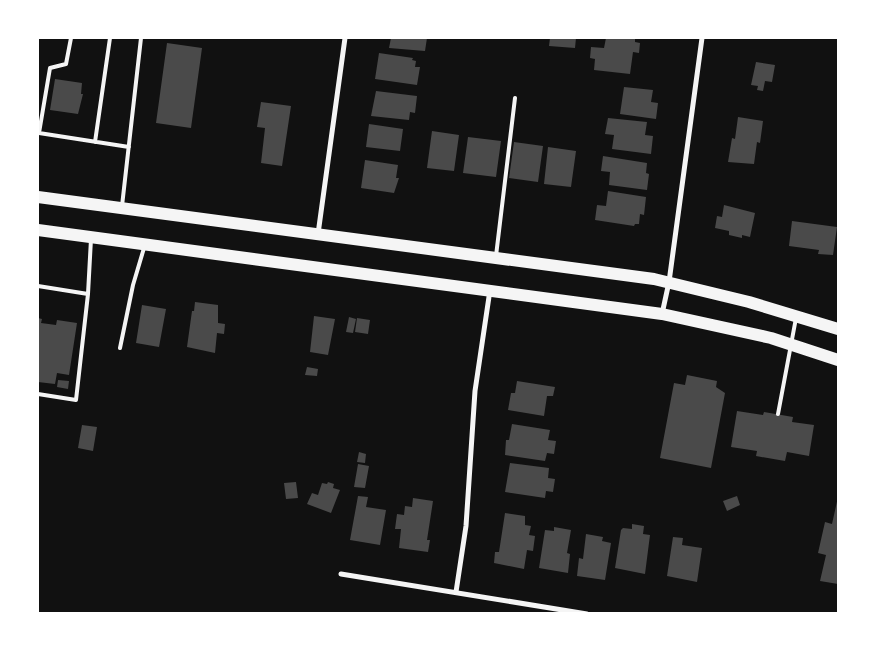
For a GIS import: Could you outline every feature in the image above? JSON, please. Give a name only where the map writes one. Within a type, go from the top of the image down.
[{"type":"main road","points":[[38,197],[669,282],[796,315],[838,329]]},
{"type":"main road","points":[[38,230],[662,314],[734,329],[791,344],[838,360]]},
{"type":"street","points":[[318,235],[345,38]]},
{"type":"street","points":[[662,314],[669,282],[702,38]]},
{"type":"street","points":[[456,592],[466,526],[475,391],[490,290]]},
{"type":"street","points":[[340,574],[587,614]]},
{"type":"lane","points":[[71,38],[66,64],[50,68],[39,133],[129,147]]},
{"type":"lane","points":[[95,142],[110,38]]},
{"type":"lane","points":[[122,208],[141,38]]},
{"type":"lane","points":[[495,259],[515,98]]},
{"type":"lane","points":[[38,394],[76,400],[88,294],[92,238]]},
{"type":"lane","points":[[120,348],[133,285],[145,245]]},
{"type":"lane","points":[[38,286],[88,294]]},
{"type":"lane","points":[[778,414],[796,315]]},
{"type":"building","points":[[391,38],[427,38],[425,51],[389,48]]},
{"type":"building","points":[[550,38],[576,38],[575,48],[549,46]]},
{"type":"building","points":[[606,38],[635,38],[635,42],[640,43],[639,53],[633,52],[630,74],[594,70],[595,59],[590,58],[591,47],[604,48]]},
{"type":"building","points":[[167,43],[202,48],[191,128],[156,123]]},
{"type":"building","points":[[379,53],[413,58],[412,60],[416,61],[415,67],[420,67],[417,85],[375,79]]},
{"type":"building","points":[[756,62],[775,65],[772,82],[765,81],[763,91],[757,90],[758,86],[751,85]]},
{"type":"building","points":[[55,79],[82,83],[81,94],[83,94],[78,114],[50,110]]},
{"type":"building","points":[[624,87],[653,90],[651,102],[658,103],[656,119],[620,114]]},
{"type":"building","points":[[376,91],[417,96],[415,113],[410,112],[409,120],[371,116]]},
{"type":"building","points":[[261,102],[291,106],[282,166],[261,163],[265,128],[257,127]]},
{"type":"building","points":[[738,117],[763,121],[760,143],[757,142],[754,164],[728,162],[732,138],[735,139]]},
{"type":"building","points":[[608,118],[647,122],[645,135],[653,136],[651,154],[612,149],[614,135],[605,134]]},
{"type":"building","points":[[369,124],[403,129],[400,151],[366,147]]},
{"type":"building","points":[[432,131],[459,135],[454,171],[427,168]]},
{"type":"building","points":[[468,137],[501,141],[496,177],[463,173]]},
{"type":"building","points":[[514,142],[543,146],[538,182],[509,178]]},
{"type":"building","points":[[548,147],[576,151],[571,187],[544,184]]},
{"type":"building","points":[[603,156],[647,163],[646,173],[649,174],[647,190],[609,185],[610,172],[601,171]]},
{"type":"building","points":[[365,160],[398,165],[396,178],[399,178],[394,193],[361,188]]},
{"type":"building","points":[[608,191],[646,197],[644,215],[640,214],[639,224],[634,226],[595,220],[597,205],[606,206]]},
{"type":"building","points":[[724,205],[755,213],[750,237],[742,235],[742,238],[729,235],[729,231],[715,228],[717,216],[722,217]]},
{"type":"building","points":[[792,221],[837,227],[833,255],[818,254],[819,250],[789,246]]},
{"type":"building","points":[[195,302],[218,305],[218,323],[225,324],[224,334],[217,333],[215,353],[187,347]]},
{"type":"building","points":[[142,305],[166,309],[159,347],[136,343]]},
{"type":"building","points":[[314,316],[335,319],[328,355],[310,352]]},
{"type":"building","points":[[349,317],[356,319],[353,333],[346,332]]},
{"type":"building","points":[[38,318],[42,319],[41,323],[56,325],[57,320],[77,323],[69,375],[57,373],[55,384],[38,382]]},
{"type":"building","points":[[357,318],[370,320],[368,334],[355,332]]},
{"type":"building","points":[[307,367],[318,369],[317,376],[305,375]]},
{"type":"building","points":[[687,375],[717,381],[716,387],[725,393],[711,468],[660,458],[674,383],[685,385]]},
{"type":"building","points":[[58,380],[69,381],[68,389],[57,387]]},
{"type":"building","points":[[517,381],[555,387],[553,396],[547,396],[544,416],[508,410],[511,393],[515,393]]},
{"type":"building","points":[[737,411],[763,415],[764,412],[793,417],[792,422],[814,425],[809,456],[787,452],[785,461],[756,456],[757,451],[731,447]]},
{"type":"building","points":[[512,424],[550,430],[548,440],[556,441],[554,454],[547,453],[545,461],[505,455],[506,440],[509,440]]},
{"type":"building","points":[[82,425],[97,427],[93,451],[78,448]]},
{"type":"building","points":[[359,452],[366,454],[365,463],[357,462]]},
{"type":"building","points":[[510,463],[549,468],[548,478],[555,479],[553,492],[546,491],[545,498],[505,492]]},
{"type":"building","points":[[358,464],[369,466],[365,488],[354,487]]},
{"type":"building","points":[[296,482],[298,498],[286,499],[284,483]]},
{"type":"building","points":[[328,482],[334,484],[333,488],[340,490],[331,513],[307,504],[312,493],[318,495],[322,483],[327,484]]},
{"type":"building","points":[[358,496],[368,497],[366,507],[386,510],[380,545],[350,540]]},
{"type":"building","points":[[737,496],[740,505],[727,511],[723,501]]},
{"type":"building","points":[[838,497],[838,584],[820,581],[826,555],[818,553],[825,522],[832,524]]},
{"type":"building","points":[[413,498],[433,501],[427,540],[430,540],[428,552],[399,548],[401,529],[395,529],[397,514],[404,515],[405,506],[412,507]]},
{"type":"building","points":[[505,513],[525,516],[525,525],[531,526],[529,535],[535,536],[533,551],[527,550],[524,569],[494,563],[495,552],[499,552]]},
{"type":"building","points":[[632,524],[644,526],[643,534],[650,535],[645,574],[615,568],[621,530],[623,528],[632,529]]},
{"type":"building","points":[[554,527],[571,530],[567,553],[570,554],[568,573],[539,568],[545,530],[554,531]]},
{"type":"building","points":[[586,534],[603,537],[602,541],[611,543],[605,580],[577,576],[579,558],[583,559]]},
{"type":"building","points":[[673,537],[683,538],[682,545],[702,548],[697,582],[667,576]]}]
